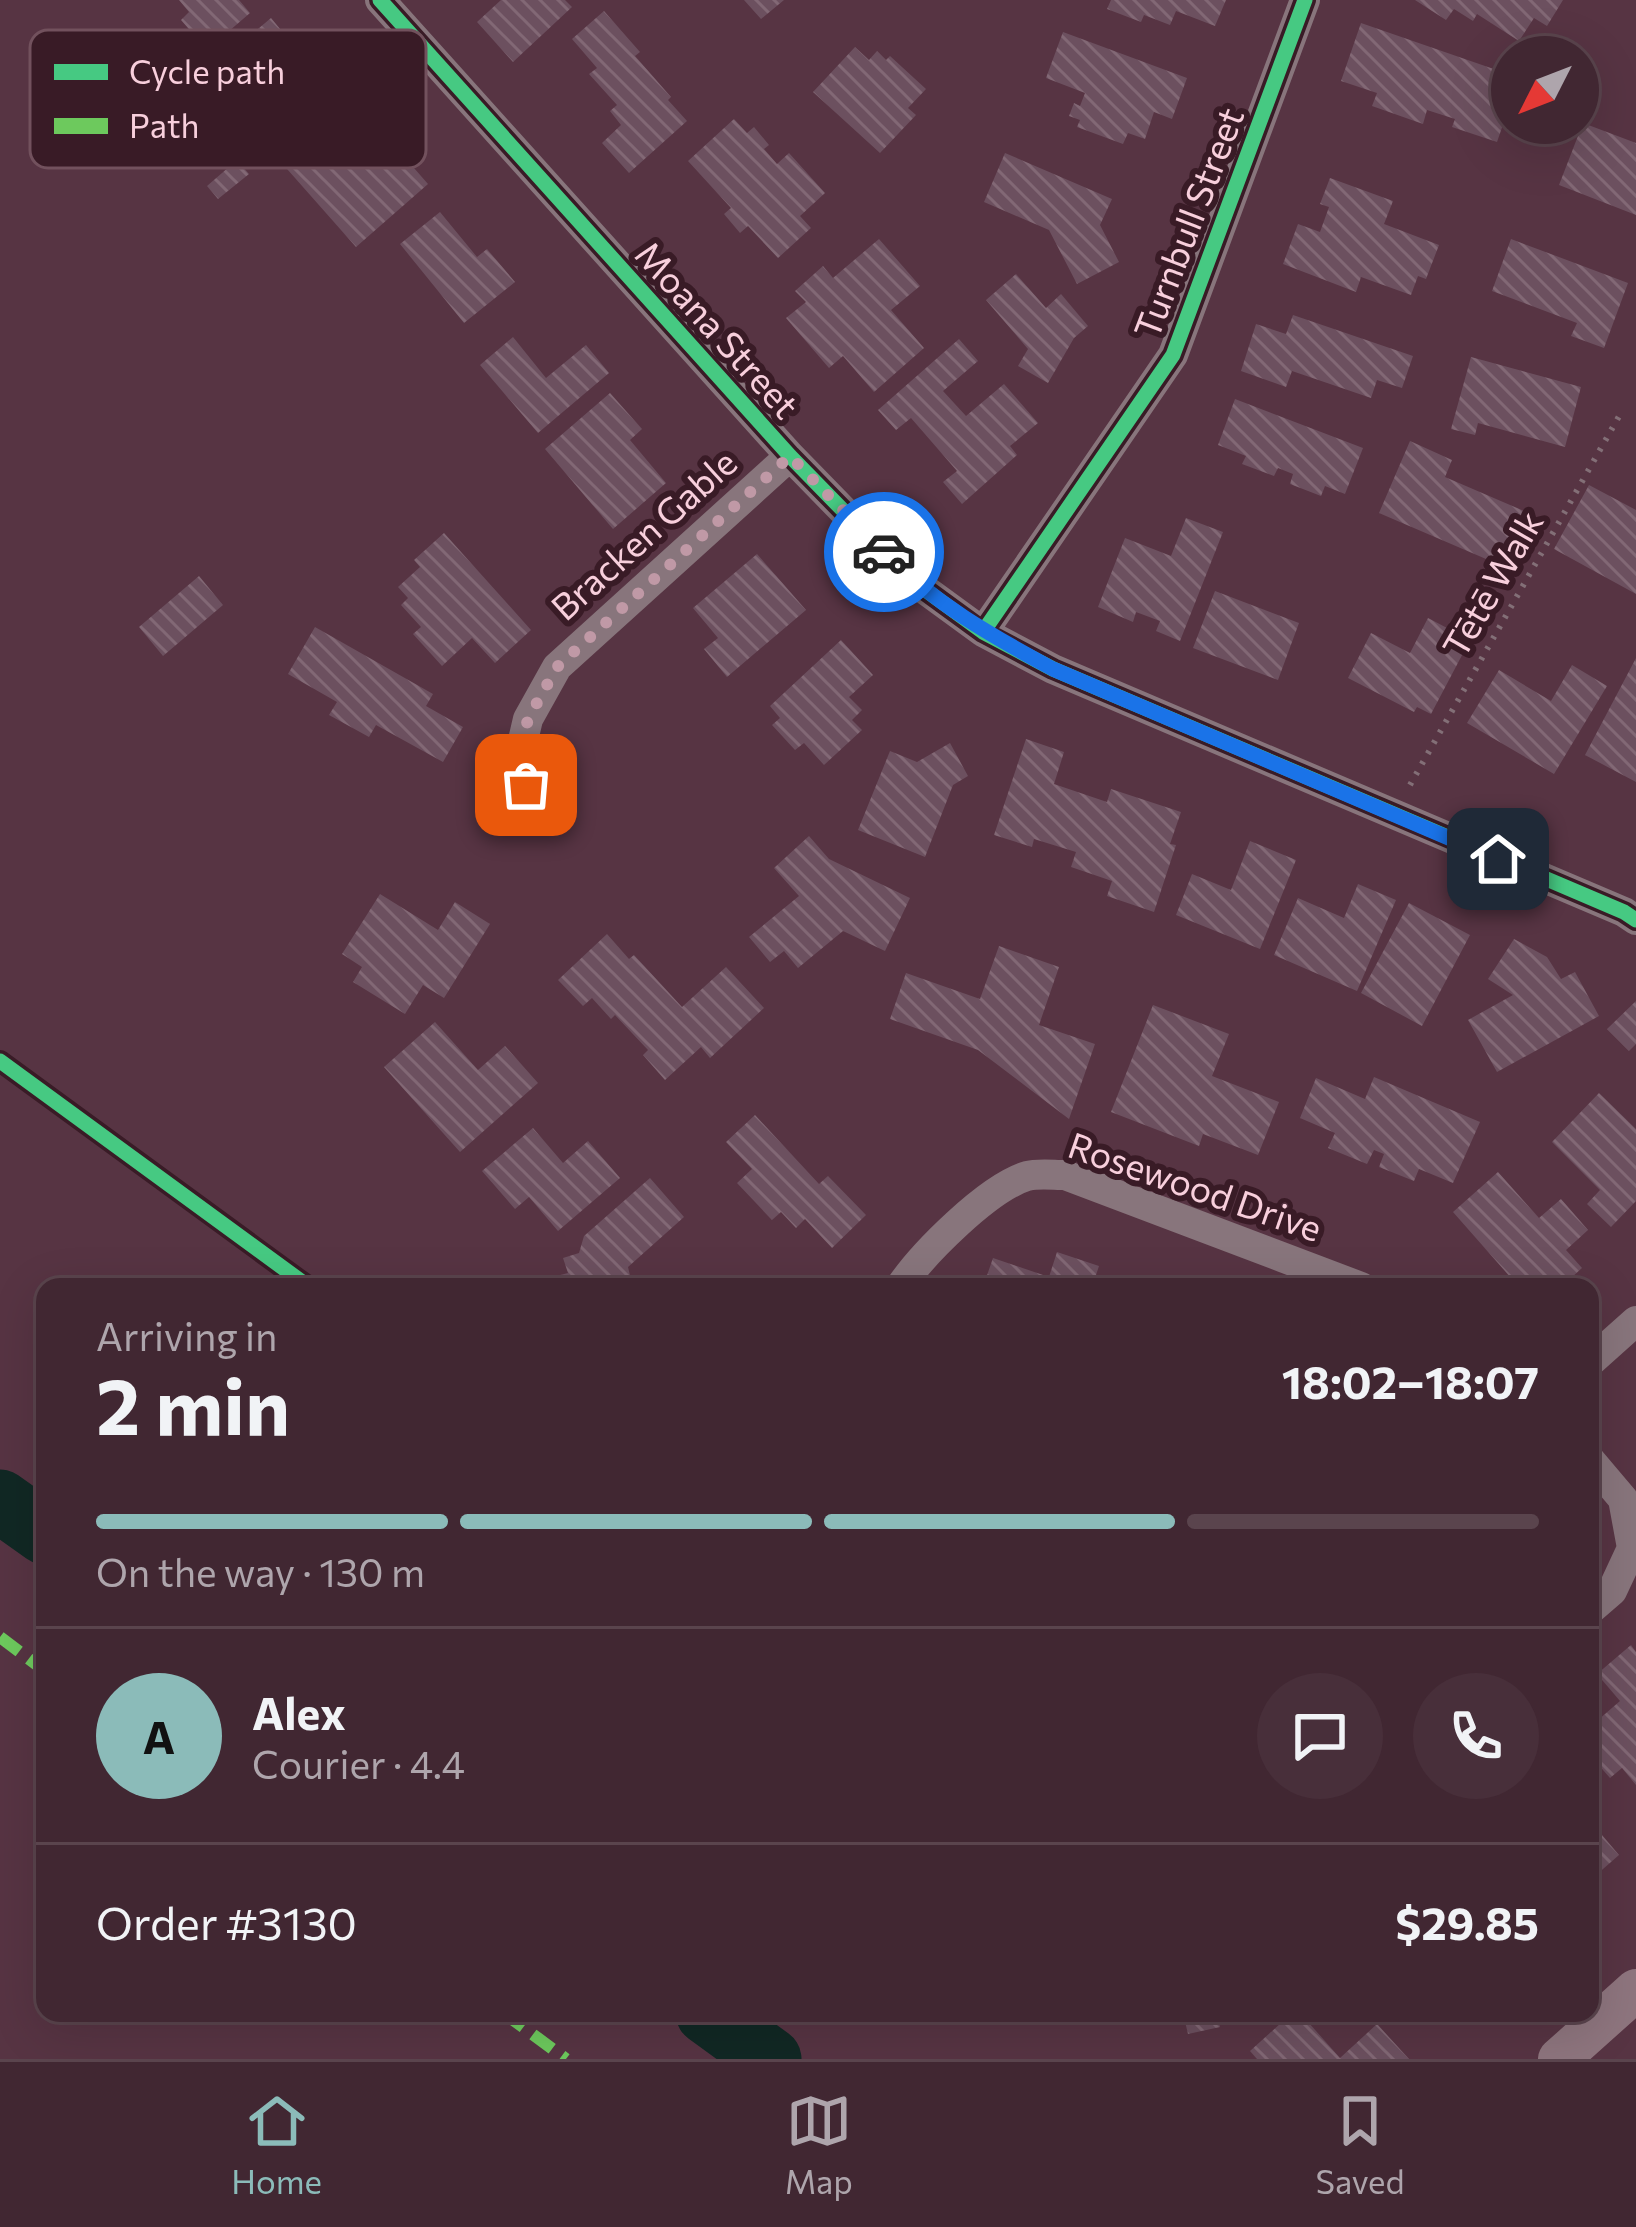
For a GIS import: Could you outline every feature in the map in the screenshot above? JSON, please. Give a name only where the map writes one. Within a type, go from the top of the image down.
[{"type":"main road","points":[[1559,2059],[1636,1990]]},
{"type":"street","name":"Moana Street","points":[[380,0],[407,30]]},
{"type":"street","name":"Turnbull Street","points":[[983,632],[1173,355],[1305,0]]},
{"type":"street","name":"Moana Street","points":[[426,51],[790,456],[909,578],[983,632],[1160,717],[1636,920]]},
{"type":"street","name":"Bracken Gable","points":[[533,809],[518,762],[528,719],[557,667],[790,456]]},
{"type":"street","name":"Rosewood Drive","points":[[906,1278],[919,1260],[1001,1188],[1030,1175],[1065,1175],[1337,1278]]},
{"type":"street","points":[[1599,1354],[1636,1322]]},
{"type":"street","points":[[1599,1471],[1623,1499],[1632,1548],[1612,1591],[1599,1602]]},
{"type":"building","points":[[179,0],[239,0],[250,13],[230,30],[190,30],[181,20],[189,12]]},
{"type":"building","points":[[501,0],[565,0],[572,7],[513,62],[477,22]]},
{"type":"building","points":[[744,0],[784,0],[761,19]]},
{"type":"building","points":[[1111,0],[1226,0],[1215,26],[1176,11],[1170,25],[1144,15],[1141,22],[1107,9]]},
{"type":"building","points":[[1415,0],[1563,0],[1547,26],[1534,18],[1522,36],[1511,36],[1477,14],[1473,21],[1454,9],[1446,20]]},
{"type":"building","points":[[604,11],[640,52],[635,56],[687,121],[629,173],[602,143],[621,125],[610,111],[617,105],[589,74],[597,68],[572,39]]},
{"type":"building","points":[[271,18],[281,30],[257,30]]},
{"type":"building","points":[[1361,23],[1491,68],[1491,140],[1452,127],[1455,119],[1427,110],[1423,124],[1372,106],[1377,93],[1341,81]]},
{"type":"building","points":[[1063,32],[1187,78],[1172,119],[1154,112],[1145,139],[1128,133],[1123,144],[1077,127],[1080,120],[1069,116],[1085,93],[1046,78]]},
{"type":"building","points":[[855,47],[869,60],[877,51],[886,60],[890,56],[926,89],[908,108],[916,115],[880,153],[813,92]]},
{"type":"building","points":[[734,119],[747,133],[754,127],[777,164],[789,153],[825,193],[800,216],[811,228],[778,258],[748,226],[740,233],[724,214],[731,208],[688,161]]},
{"type":"building","points":[[1599,129],[1636,143],[1636,215],[1559,185],[1575,144],[1599,144]]},
{"type":"building","points":[[1005,153],[1112,199],[1100,225],[1119,262],[1077,284],[1049,230],[984,202]]},
{"type":"building","points":[[228,168],[244,168],[249,174],[218,199],[207,186]]},
{"type":"building","points":[[286,168],[414,168],[428,184],[356,247]]},
{"type":"building","points":[[1330,178],[1393,201],[1384,224],[1439,245],[1426,279],[1418,276],[1411,295],[1361,277],[1356,292],[1283,264],[1298,224],[1320,232],[1329,207],[1320,204]]},
{"type":"building","points":[[440,212],[477,257],[487,249],[515,282],[464,323],[400,244]]},
{"type":"building","points":[[879,239],[920,286],[891,310],[924,348],[874,392],[843,356],[829,368],[786,318],[806,302],[795,291],[823,266],[833,278]]},
{"type":"building","points":[[1511,239],[1628,283],[1604,348],[1571,336],[1577,323],[1492,291]]},
{"type":"building","points":[[1016,274],[1046,308],[1061,294],[1088,326],[1074,338],[1048,383],[1018,366],[1028,349],[986,300]]},
{"type":"building","points":[[1293,315],[1413,356],[1402,388],[1377,380],[1371,398],[1292,371],[1286,387],[1241,371],[1256,324],[1286,334]]},
{"type":"building","points":[[513,337],[546,378],[586,345],[609,373],[538,433],[480,365]]},
{"type":"building","points":[[959,339],[978,361],[943,391],[966,416],[1004,384],[1038,423],[1010,446],[1017,455],[962,504],[943,482],[957,471],[911,418],[896,430],[878,410]]},
{"type":"building","points":[[1471,357],[1581,387],[1565,447],[1478,423],[1475,435],[1451,429]]},
{"type":"building","points":[[610,393],[642,429],[630,440],[666,483],[613,529],[545,449]]},
{"type":"building","points":[[1235,399],[1363,448],[1345,494],[1325,486],[1321,496],[1290,484],[1293,474],[1278,468],[1274,476],[1242,464],[1246,456],[1218,445]]},
{"type":"building","points":[[1410,441],[1452,460],[1445,477],[1524,511],[1500,565],[1379,513]]},
{"type":"building","points":[[1589,485],[1636,510],[1636,594],[1554,549]]},
{"type":"building","points":[[1186,518],[1223,532],[1180,641],[1156,631],[1160,621],[1136,612],[1133,622],[1098,607],[1125,538],[1171,556]]},
{"type":"building","points":[[444,533],[531,630],[495,663],[472,638],[442,666],[413,634],[421,627],[401,605],[408,598],[398,587],[420,567],[414,560]]},
{"type":"building","points":[[757,554],[806,610],[727,677],[704,649],[718,638],[693,608]]},
{"type":"building","points":[[199,576],[223,605],[163,656],[139,627]]},
{"type":"building","points":[[1215,591],[1299,623],[1278,680],[1193,648]]},
{"type":"building","points":[[1428,618],[1470,640],[1431,714],[1417,707],[1414,712],[1348,678],[1371,633],[1410,653]]},
{"type":"building","points":[[315,627],[433,694],[426,706],[463,727],[443,762],[376,725],[369,737],[329,715],[337,702],[288,674]]},
{"type":"building","points":[[841,640],[873,675],[849,697],[862,710],[852,720],[862,730],[824,765],[804,743],[795,750],[772,725],[780,718],[770,706]]},
{"type":"building","points":[[1636,658],[1636,782],[1585,755]]},
{"type":"building","points":[[1572,665],[1607,686],[1554,774],[1467,723],[1499,670],[1551,701]]},
{"type":"building","points":[[1026,739],[1064,752],[1054,784],[1107,802],[1111,789],[1181,812],[1170,844],[1176,845],[1154,912],[1107,896],[1112,881],[1071,867],[1076,852],[1034,839],[1032,847],[994,835]]},
{"type":"building","points":[[950,743],[968,776],[953,785],[925,857],[858,830],[890,751],[917,762]]},
{"type":"building","points":[[809,836],[829,859],[910,898],[885,951],[843,931],[798,968],[784,951],[770,962],[749,937],[799,896],[774,868]]},
{"type":"building","points":[[1250,841],[1296,860],[1260,949],[1176,915],[1192,874],[1231,890]]},
{"type":"building","points":[[1358,884],[1396,900],[1357,991],[1274,955],[1298,898],[1344,918]]},
{"type":"building","points":[[380,894],[438,930],[455,902],[490,924],[444,998],[423,985],[405,1014],[353,982],[362,967],[342,954]]},
{"type":"building","points":[[1409,903],[1470,935],[1422,1026],[1361,993]]},
{"type":"building","points":[[607,934],[629,959],[634,955],[682,1007],[726,967],[764,1008],[710,1058],[701,1047],[665,1080],[643,1055],[648,1050],[615,1015],[611,1019],[592,998],[583,1006],[558,980]]},
{"type":"building","points":[[1514,939],[1547,957],[1561,979],[1575,972],[1599,1016],[1497,1072],[1468,1020],[1513,995],[1488,979]]},
{"type":"building","points":[[999,946],[1059,967],[1039,1025],[1095,1044],[1069,1119],[978,1050],[890,1019],[906,973],[980,999]]},
{"type":"building","points":[[1636,1001],[1636,1044],[1629,1051],[1607,1029]]},
{"type":"building","points":[[1153,1005],[1229,1034],[1212,1076],[1279,1102],[1258,1155],[1203,1134],[1199,1146],[1111,1112]]},
{"type":"building","points":[[435,1022],[478,1070],[505,1046],[538,1083],[460,1152],[384,1067]]},
{"type":"building","points":[[1374,1077],[1480,1122],[1453,1183],[1419,1169],[1414,1181],[1379,1167],[1384,1154],[1374,1150],[1367,1164],[1328,1148],[1335,1133],[1300,1118],[1316,1078],[1365,1099]]},
{"type":"building","points":[[1599,1093],[1636,1129],[1636,1201],[1611,1227],[1587,1204],[1600,1190],[1552,1142]]},
{"type":"building","points":[[755,1115],[819,1184],[828,1176],[866,1215],[832,1248],[805,1219],[796,1228],[781,1212],[772,1220],[737,1183],[752,1169],[726,1142]]},
{"type":"building","points":[[533,1128],[563,1163],[588,1141],[620,1178],[558,1231],[529,1197],[515,1209],[482,1171]]},
{"type":"building","points":[[1498,1172],[1539,1218],[1561,1199],[1588,1230],[1566,1250],[1582,1268],[1571,1278],[1511,1278],[1453,1212]]},
{"type":"building","points":[[650,1178],[684,1217],[628,1267],[631,1278],[549,1278],[568,1273],[563,1258],[579,1253],[584,1236]]},
{"type":"building","points":[[1057,1252],[1099,1266],[1095,1278],[986,1278],[993,1258],[1049,1277]]},
{"type":"building","points":[[1631,1645],[1636,1652],[1636,1785],[1622,1768],[1610,1778],[1599,1765],[1599,1719],[1620,1701],[1599,1672]]},
{"type":"building","points":[[1599,1832],[1619,1855],[1599,1872]]},
{"type":"building","points":[[1185,2022],[1219,2022],[1220,2027],[1188,2034]]},
{"type":"building","points":[[1282,2022],[1308,2022],[1340,2058],[1377,2024],[1409,2059],[1257,2059],[1250,2051]]},
{"type":"waterway","points":[[0,1501],[36,1527]]},
{"type":"waterway","points":[[719,2022],[770,2059]]},
{"type":"marked path","points":[[0,1637],[36,1664]]},
{"type":"marked path","points":[[516,2022],[566,2059]]},
{"type":"cycle path","points":[[380,0],[407,30]]},
{"type":"cycle path","points":[[983,632],[1173,355],[1305,0]]},
{"type":"cycle path","points":[[426,51],[790,456],[909,578],[983,632],[1053,669],[1636,920]]},
{"type":"cycle path","points":[[0,1061],[297,1278]]},
{"type":"way so far","points":[[526,785],[518,762],[528,719],[557,667],[790,456],[884,552]]},
{"type":"route","points":[[884,552],[909,578],[983,632],[1053,669],[1498,859]]}]
